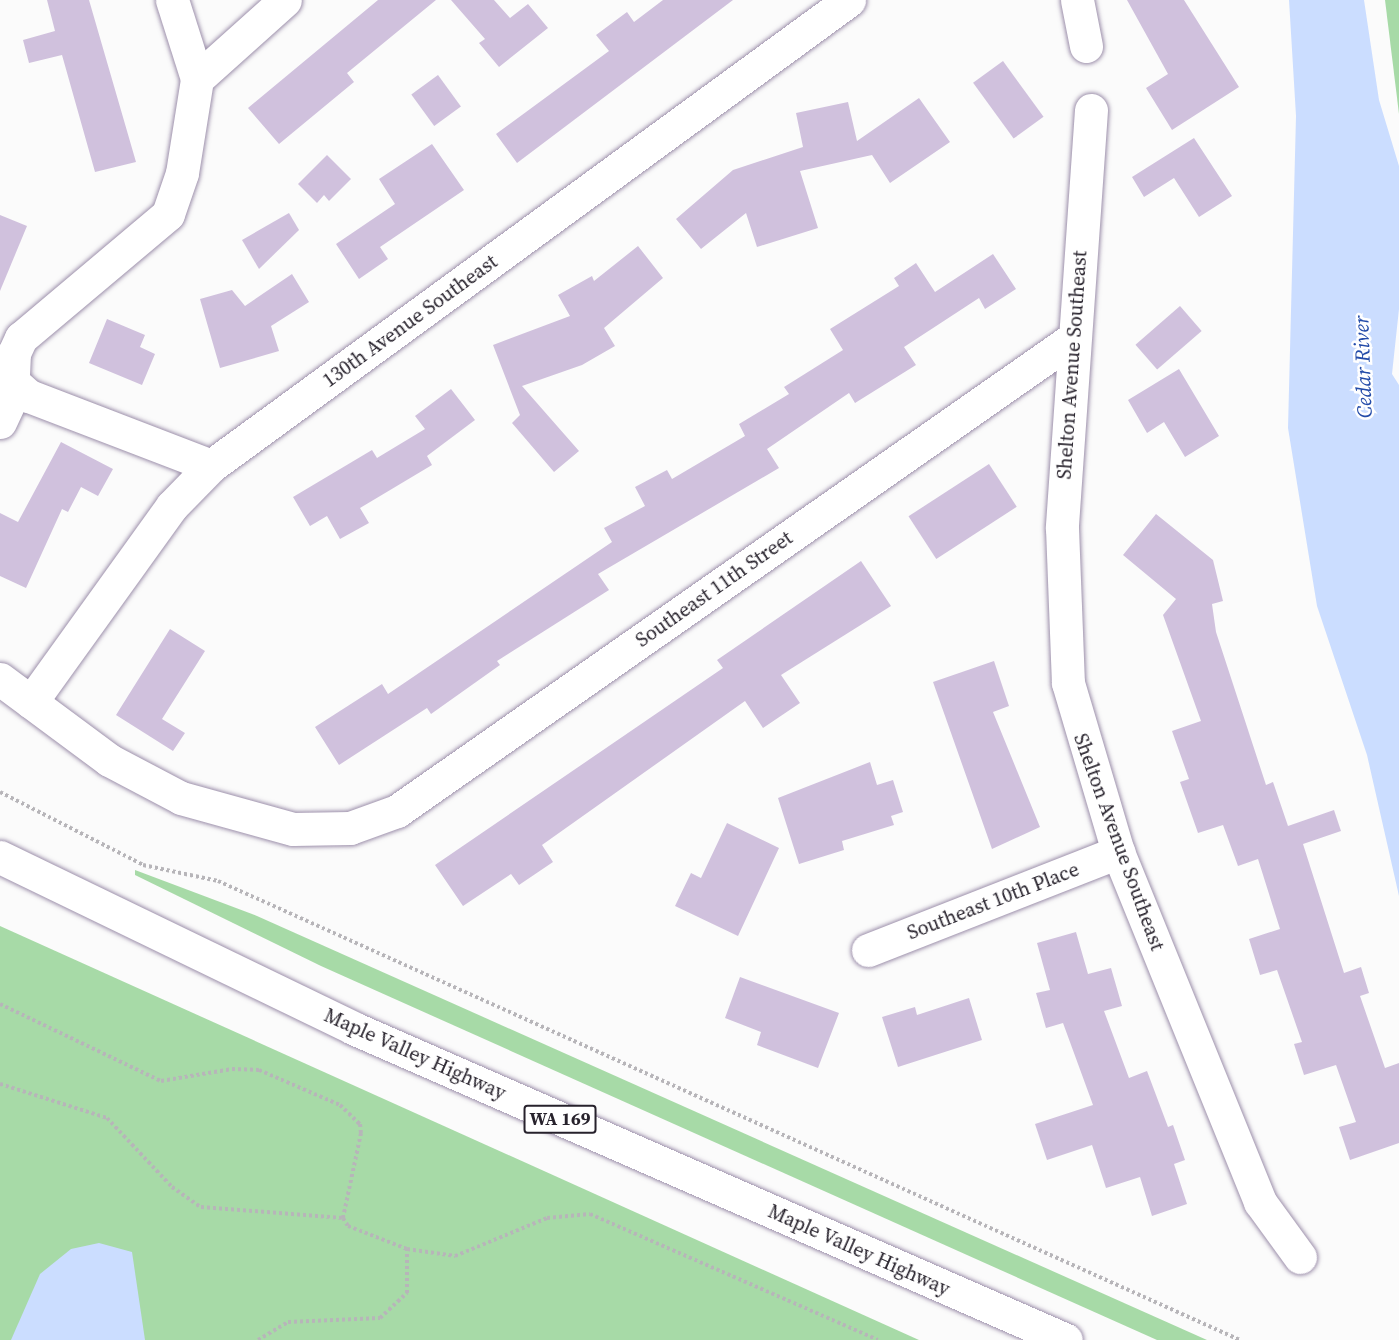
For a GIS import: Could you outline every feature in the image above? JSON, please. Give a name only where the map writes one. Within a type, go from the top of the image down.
[{"type":"street","points":[[0,422],[12,396],[6,373],[21,338],[168,214],[182,173],[197,79],[172,0]]},
{"type":"street","points":[[197,79],[285,0]]},
{"type":"street","name":"130th Avenue Southeast","points":[[31,702],[172,506],[211,466],[849,0]]},
{"type":"street","points":[[1077,0],[1086,46]]},
{"type":"street","name":"Shelton Avenue Southeast","points":[[1090,110],[1071,340],[1062,528],[1067,672],[1078,728],[1118,852],[1260,1202],[1300,1257]]},
{"type":"street","name":"Southeast 11th Street","points":[[0,679],[109,760],[181,798],[293,829],[350,828],[397,811],[1071,340]]},
{"type":"street","points":[[6,373],[29,396],[211,466]]},
{"type":"street","name":"Southeast 10th Place","points":[[868,950],[1118,852]]},
{"type":"street","name":"Maple Valley Highway","points":[[0,857],[353,1028],[1066,1340]]},
{"type":"path","points":[[0,792],[143,865],[218,881],[1240,1340]]},
{"type":"path","points":[[0,1004],[160,1081],[232,1069],[259,1070],[340,1105],[353,1115],[361,1133],[343,1218],[348,1226],[407,1249],[455,1256],[547,1218],[590,1214],[878,1340]]},
{"type":"path","points":[[0,1084],[107,1118],[172,1187],[201,1208],[343,1218]]},
{"type":"path","points":[[258,1340],[288,1322],[380,1318],[407,1293],[407,1249]]},
{"type":"green space","points":[[1385,0],[1399,0],[1399,114]]},
{"type":"green space","points":[[135,870],[257,916],[1207,1340],[1157,1340],[321,966],[135,875]]},
{"type":"green space","points":[[0,926],[919,1340],[0,1340]]},
{"type":"water","name":"Cedar River","points":[[1289,0],[1364,0],[1379,100],[1399,166],[1399,309],[1392,374],[1399,385],[1399,896],[1367,755],[1317,606],[1288,428],[1296,116]]},
{"type":"water","points":[[99,1243],[132,1252],[145,1340],[11,1340],[40,1274],[71,1249]]},
{"type":"building","points":[[47,0],[89,0],[136,162],[95,172],[62,55],[29,63],[23,40],[55,31]]},
{"type":"building","points":[[378,0],[436,0],[347,73],[354,82],[279,144],[248,108]]},
{"type":"building","points":[[451,0],[494,0],[510,18],[528,4],[548,28],[499,67],[479,43],[485,39]]},
{"type":"building","points":[[663,0],[733,0],[517,163],[496,134],[609,51],[596,35],[627,12],[634,22]]},
{"type":"building","points":[[1127,0],[1184,0],[1239,87],[1172,130],[1146,88],[1168,74]]},
{"type":"building","points":[[1003,61],[1044,117],[1014,139],[973,83]]},
{"type":"building","points":[[438,75],[461,107],[434,126],[411,94]]},
{"type":"building","points":[[919,98],[950,142],[890,183],[872,155],[800,171],[818,228],[757,247],[746,213],[701,249],[676,219],[733,170],[803,147],[796,113],[848,102],[857,141]]},
{"type":"building","points":[[1194,138],[1232,196],[1199,217],[1174,178],[1144,197],[1132,177]]},
{"type":"building","points":[[432,144],[464,190],[380,247],[388,259],[359,279],[336,244],[395,204],[379,179]]},
{"type":"building","points":[[327,155],[351,179],[329,201],[324,195],[317,203],[298,184]]},
{"type":"building","points":[[289,213],[299,230],[259,269],[242,240]]},
{"type":"building","points":[[0,215],[27,226],[0,291]]},
{"type":"building","points":[[638,246],[663,278],[604,328],[615,346],[582,365],[522,386],[579,451],[554,472],[512,423],[520,415],[493,345],[570,316],[558,295],[592,276],[594,281]]},
{"type":"building","points":[[993,254],[1016,289],[985,309],[979,298],[904,347],[916,365],[855,403],[849,393],[767,449],[779,468],[598,574],[609,590],[497,661],[500,665],[431,714],[427,708],[339,765],[315,727],[382,684],[388,694],[612,542],[604,528],[645,506],[635,487],[667,470],[672,479],[745,436],[739,424],[789,394],[784,387],[843,350],[830,329],[899,286],[894,278],[916,263],[935,292]]},
{"type":"building","points":[[292,274],[309,302],[271,326],[279,351],[220,368],[200,299],[232,290],[245,306]]},
{"type":"building","points":[[1180,306],[1202,331],[1157,370],[1135,345]]},
{"type":"building","points":[[107,319],[145,335],[140,347],[155,354],[142,385],[89,363]]},
{"type":"building","points":[[1179,369],[1219,436],[1185,457],[1164,422],[1147,433],[1128,400]]},
{"type":"building","points":[[451,389],[475,420],[427,456],[432,465],[360,508],[369,523],[340,539],[327,516],[310,526],[293,497],[372,450],[377,458],[425,429],[415,416]]},
{"type":"building","points":[[61,442],[113,469],[98,496],[81,487],[68,512],[62,509],[26,588],[0,576],[0,513],[18,522]]},
{"type":"building","points":[[989,464],[1017,507],[936,559],[908,516]]},
{"type":"building","points":[[1156,514],[1213,560],[1223,601],[1212,604],[1216,632],[1266,785],[1273,782],[1288,826],[1334,810],[1341,831],[1303,844],[1344,973],[1361,967],[1369,993],[1360,996],[1385,1068],[1399,1063],[1399,1143],[1350,1160],[1339,1127],[1356,1122],[1336,1065],[1304,1075],[1294,1044],[1302,1042],[1277,970],[1260,975],[1249,939],[1280,929],[1258,859],[1238,866],[1223,825],[1198,833],[1180,782],[1189,779],[1172,731],[1201,721],[1163,615],[1176,599],[1123,555]]},
{"type":"building","points":[[861,561],[891,606],[781,675],[800,703],[763,728],[745,701],[542,845],[553,862],[519,885],[511,874],[463,906],[435,865],[723,668],[717,660]]},
{"type":"building","points":[[170,629],[205,651],[162,719],[185,733],[173,751],[116,715]]},
{"type":"building","points":[[994,661],[1009,706],[993,712],[1040,827],[992,849],[933,682]]},
{"type":"building","points":[[870,762],[877,785],[893,780],[903,812],[891,816],[894,825],[842,841],[844,850],[799,864],[778,798]]},
{"type":"building","points":[[727,823],[779,848],[738,936],[675,906],[691,873],[701,878]]},
{"type":"building","points":[[1076,932],[1088,974],[1111,968],[1122,1006],[1104,1011],[1129,1078],[1147,1071],[1168,1127],[1173,1125],[1185,1160],[1174,1164],[1187,1204],[1152,1216],[1140,1177],[1106,1188],[1092,1145],[1047,1160],[1035,1124],[1093,1105],[1063,1023],[1046,1028],[1036,993],[1050,990],[1037,943]]},
{"type":"building","points":[[740,977],[839,1013],[818,1068],[757,1045],[761,1032],[725,1018]]},
{"type":"building","points":[[969,998],[982,1040],[898,1067],[882,1017],[915,1007],[917,1015]]}]
